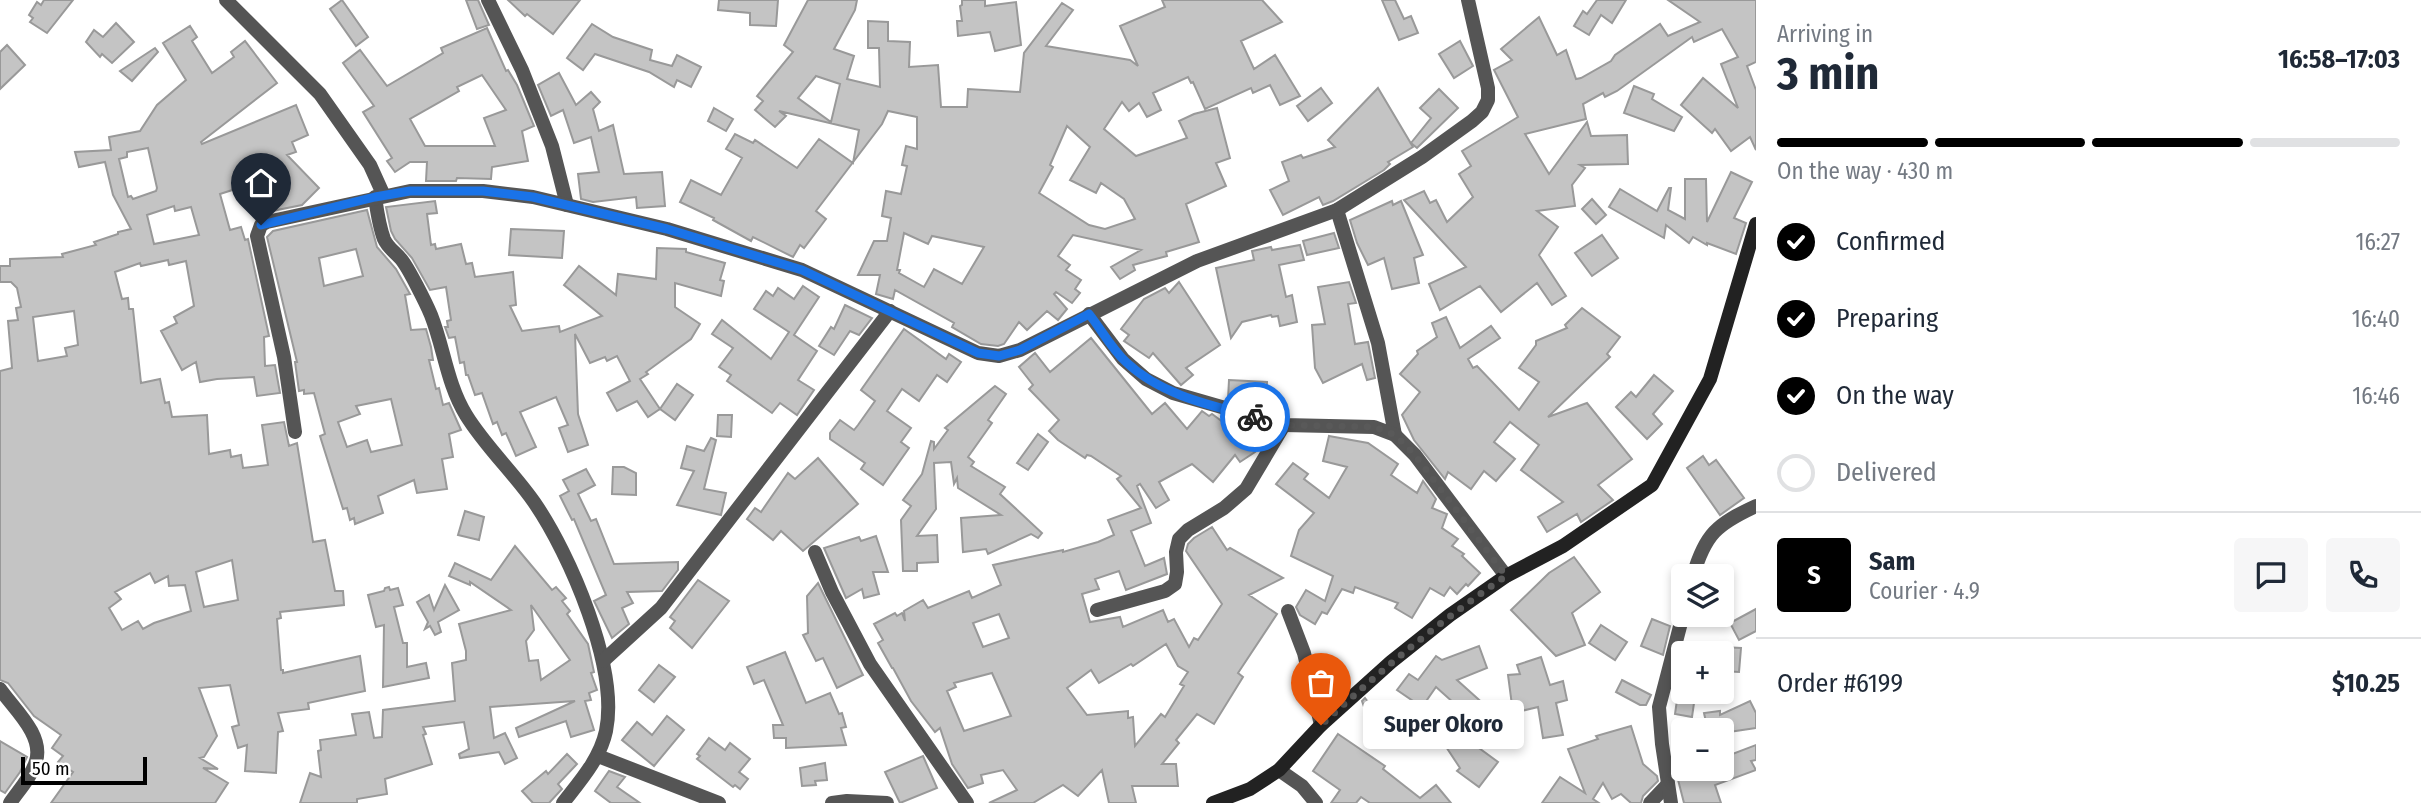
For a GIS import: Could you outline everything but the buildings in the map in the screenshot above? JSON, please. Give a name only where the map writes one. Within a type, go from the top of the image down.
[{"type":"main road","points":[[1213,803],[1250,789],[1279,770],[1321,725],[1391,662],[1450,615],[1506,576],[1563,546],[1652,485],[1710,379],[1756,224]]},
{"type":"street","points":[[226,0],[320,94],[370,165],[379,196],[384,238],[390,249],[401,258],[431,315],[448,374],[464,413],[535,503],[574,575],[603,661],[607,679],[608,712],[606,732],[597,756],[563,803]]},
{"type":"street","points":[[488,0],[522,70],[552,146],[567,205]]},
{"type":"street","points":[[295,432],[284,357],[257,236],[261,225],[267,222],[410,191],[483,191],[533,197],[667,229],[802,270],[978,353],[999,356],[1020,350],[1197,261],[1337,210],[1422,157],[1482,112],[1488,100],[1488,88],[1468,0]]},
{"type":"street","points":[[1337,210],[1378,343],[1395,435]]},
{"type":"street","points":[[603,661],[662,608],[890,311]]},
{"type":"street","points":[[1089,314],[1123,359],[1146,379],[1173,393],[1284,425],[1374,427],[1395,435],[1415,455],[1506,576]]},
{"type":"street","points":[[1097,610],[1165,591],[1175,583],[1175,552],[1179,539],[1246,489],[1284,425]]},
{"type":"street","points":[[1696,564],[1700,551],[1712,531],[1731,517],[1756,506]]},
{"type":"street","points":[[815,552],[832,592],[870,664],[967,803]]},
{"type":"street","points":[[1288,611],[1304,653],[1321,725]]},
{"type":"street","points":[[1671,803],[1659,707],[1680,627]]},
{"type":"street","points":[[0,689],[35,738],[38,751],[31,772],[10,803]]},
{"type":"street","points":[[597,756],[719,803]]},
{"type":"street","points":[[1279,770],[1302,786],[1315,803]]},
{"type":"street","points":[[1650,803],[1668,784]]},
{"type":"street","points":[[832,803],[847,800],[887,803]]},
{"type":"way so far","points":[[1255,417],[1284,425],[1374,427],[1395,435],[1415,455],[1506,576],[1450,615],[1391,662],[1321,725]]},
{"type":"place","name":"Super Okoro","points":[[1321,725]]},
{"type":"route","points":[[261,225],[410,191],[483,191],[533,197],[667,229],[802,270],[978,353],[999,356],[1020,350],[1089,314],[1123,359],[1146,379],[1173,393],[1255,417]]}]
